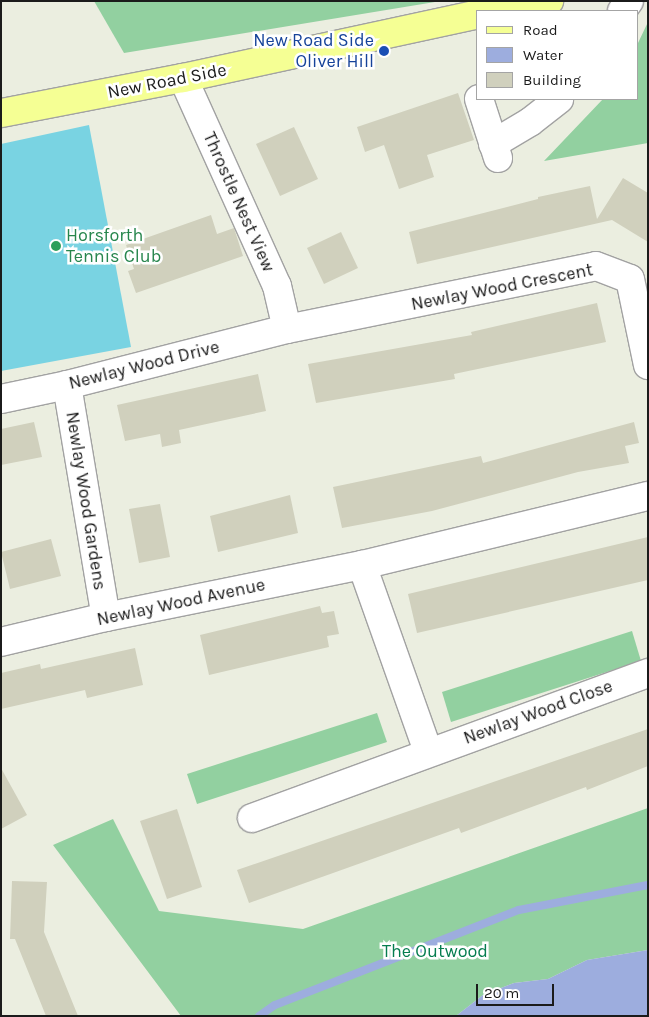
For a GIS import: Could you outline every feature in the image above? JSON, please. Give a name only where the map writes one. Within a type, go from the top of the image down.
[{"type":"main road","name":"New Road Side","points":[[479,10],[549,1]]},
{"type":"main road","name":"New Road Side","points":[[1,112],[183,78],[477,10]]},
{"type":"street","name":"Throstle Nest View","points":[[183,78],[277,286],[287,329]]},
{"type":"street","points":[[480,100],[496,151],[557,100]]},
{"type":"street","name":"Newlay Wood Crescent","points":[[287,329],[596,266],[630,278],[648,364]]},
{"type":"street","name":"Newlay Wood Drive","points":[[1,399],[67,386],[287,329]]},
{"type":"street","name":"Newlay Wood Gardens","points":[[67,386],[106,616]]},
{"type":"street","points":[[428,751],[362,565],[648,496]]},
{"type":"street","name":"Newlay Wood Avenue","points":[[1,642],[106,616],[362,565]]},
{"type":"street","name":"Newlay Wood Close","points":[[252,818],[428,751],[648,673]]},
{"type":"green space","points":[[94,1],[441,1],[124,53]]},
{"type":"green space","points":[[648,22],[648,143],[544,161],[602,100],[639,100],[639,41]]},
{"type":"green space","points":[[632,631],[641,661],[451,722],[442,692]]},
{"type":"green space","points":[[377,713],[387,742],[197,804],[187,774]]},
{"type":"green space","name":"The Outwood","points":[[648,808],[648,950],[587,960],[548,979],[514,983],[483,995],[456,1016],[181,1016],[53,845],[113,819],[159,911],[303,929]]},
{"type":"shaded area","name":"Horsforth Tennis Club","points":[[89,125],[131,347],[1,371],[1,144]]},
{"type":"water","points":[[648,950],[648,1016],[456,1016],[483,995],[514,983],[548,979],[587,960]]},
{"type":"building","points":[[458,93],[474,140],[427,155],[434,177],[399,189],[384,145],[365,152],[357,127]]},
{"type":"building","points":[[294,127],[318,179],[280,196],[256,144]]},
{"type":"building","points":[[623,178],[648,193],[648,242],[612,220],[417,264],[409,232],[538,199],[538,197],[590,186],[597,219]]},
{"type":"building","points":[[211,215],[217,234],[234,228],[243,256],[136,293],[128,271],[134,269],[126,245]]},
{"type":"building","points":[[341,232],[358,268],[324,284],[307,248]]},
{"type":"building","points":[[597,303],[606,342],[454,374],[455,379],[316,403],[308,364],[472,335],[471,332]]},
{"type":"building","points":[[258,374],[266,411],[179,430],[181,443],[162,447],[160,434],[125,441],[117,405]]},
{"type":"building","points":[[34,422],[42,457],[1,465],[1,429]]},
{"type":"building","points":[[634,422],[639,443],[625,446],[629,463],[578,472],[432,511],[342,528],[333,487],[481,456],[483,463]]},
{"type":"building","points":[[290,495],[298,533],[218,552],[210,516]]},
{"type":"building","points":[[160,504],[170,557],[139,563],[129,509]]},
{"type":"building","points":[[648,537],[648,580],[417,633],[408,594]]},
{"type":"building","points":[[51,539],[61,576],[10,589],[1,552]]},
{"type":"building","points":[[320,606],[322,613],[334,611],[339,634],[327,636],[329,647],[209,675],[200,635]]},
{"type":"building","points":[[135,648],[143,685],[87,698],[85,690],[1,709],[1,673],[40,664],[41,669]]},
{"type":"building","points":[[648,729],[648,766],[587,790],[586,787],[461,833],[459,828],[249,903],[237,870]]},
{"type":"building","points":[[1,768],[27,815],[1,829]]},
{"type":"building","points":[[177,809],[202,887],[167,899],[140,821]]},
{"type":"building","points":[[12,881],[47,882],[44,932],[78,1016],[46,1016],[15,939],[10,939]]},
{"type":"waterway","points":[[259,1016],[275,1005],[519,910],[648,885]]},
{"type":"place","name":"New Road Side Oliver Hill","points":[[384,51]]},
{"type":"place","name":"Horsforth Tennis Club","points":[[56,246]]}]
